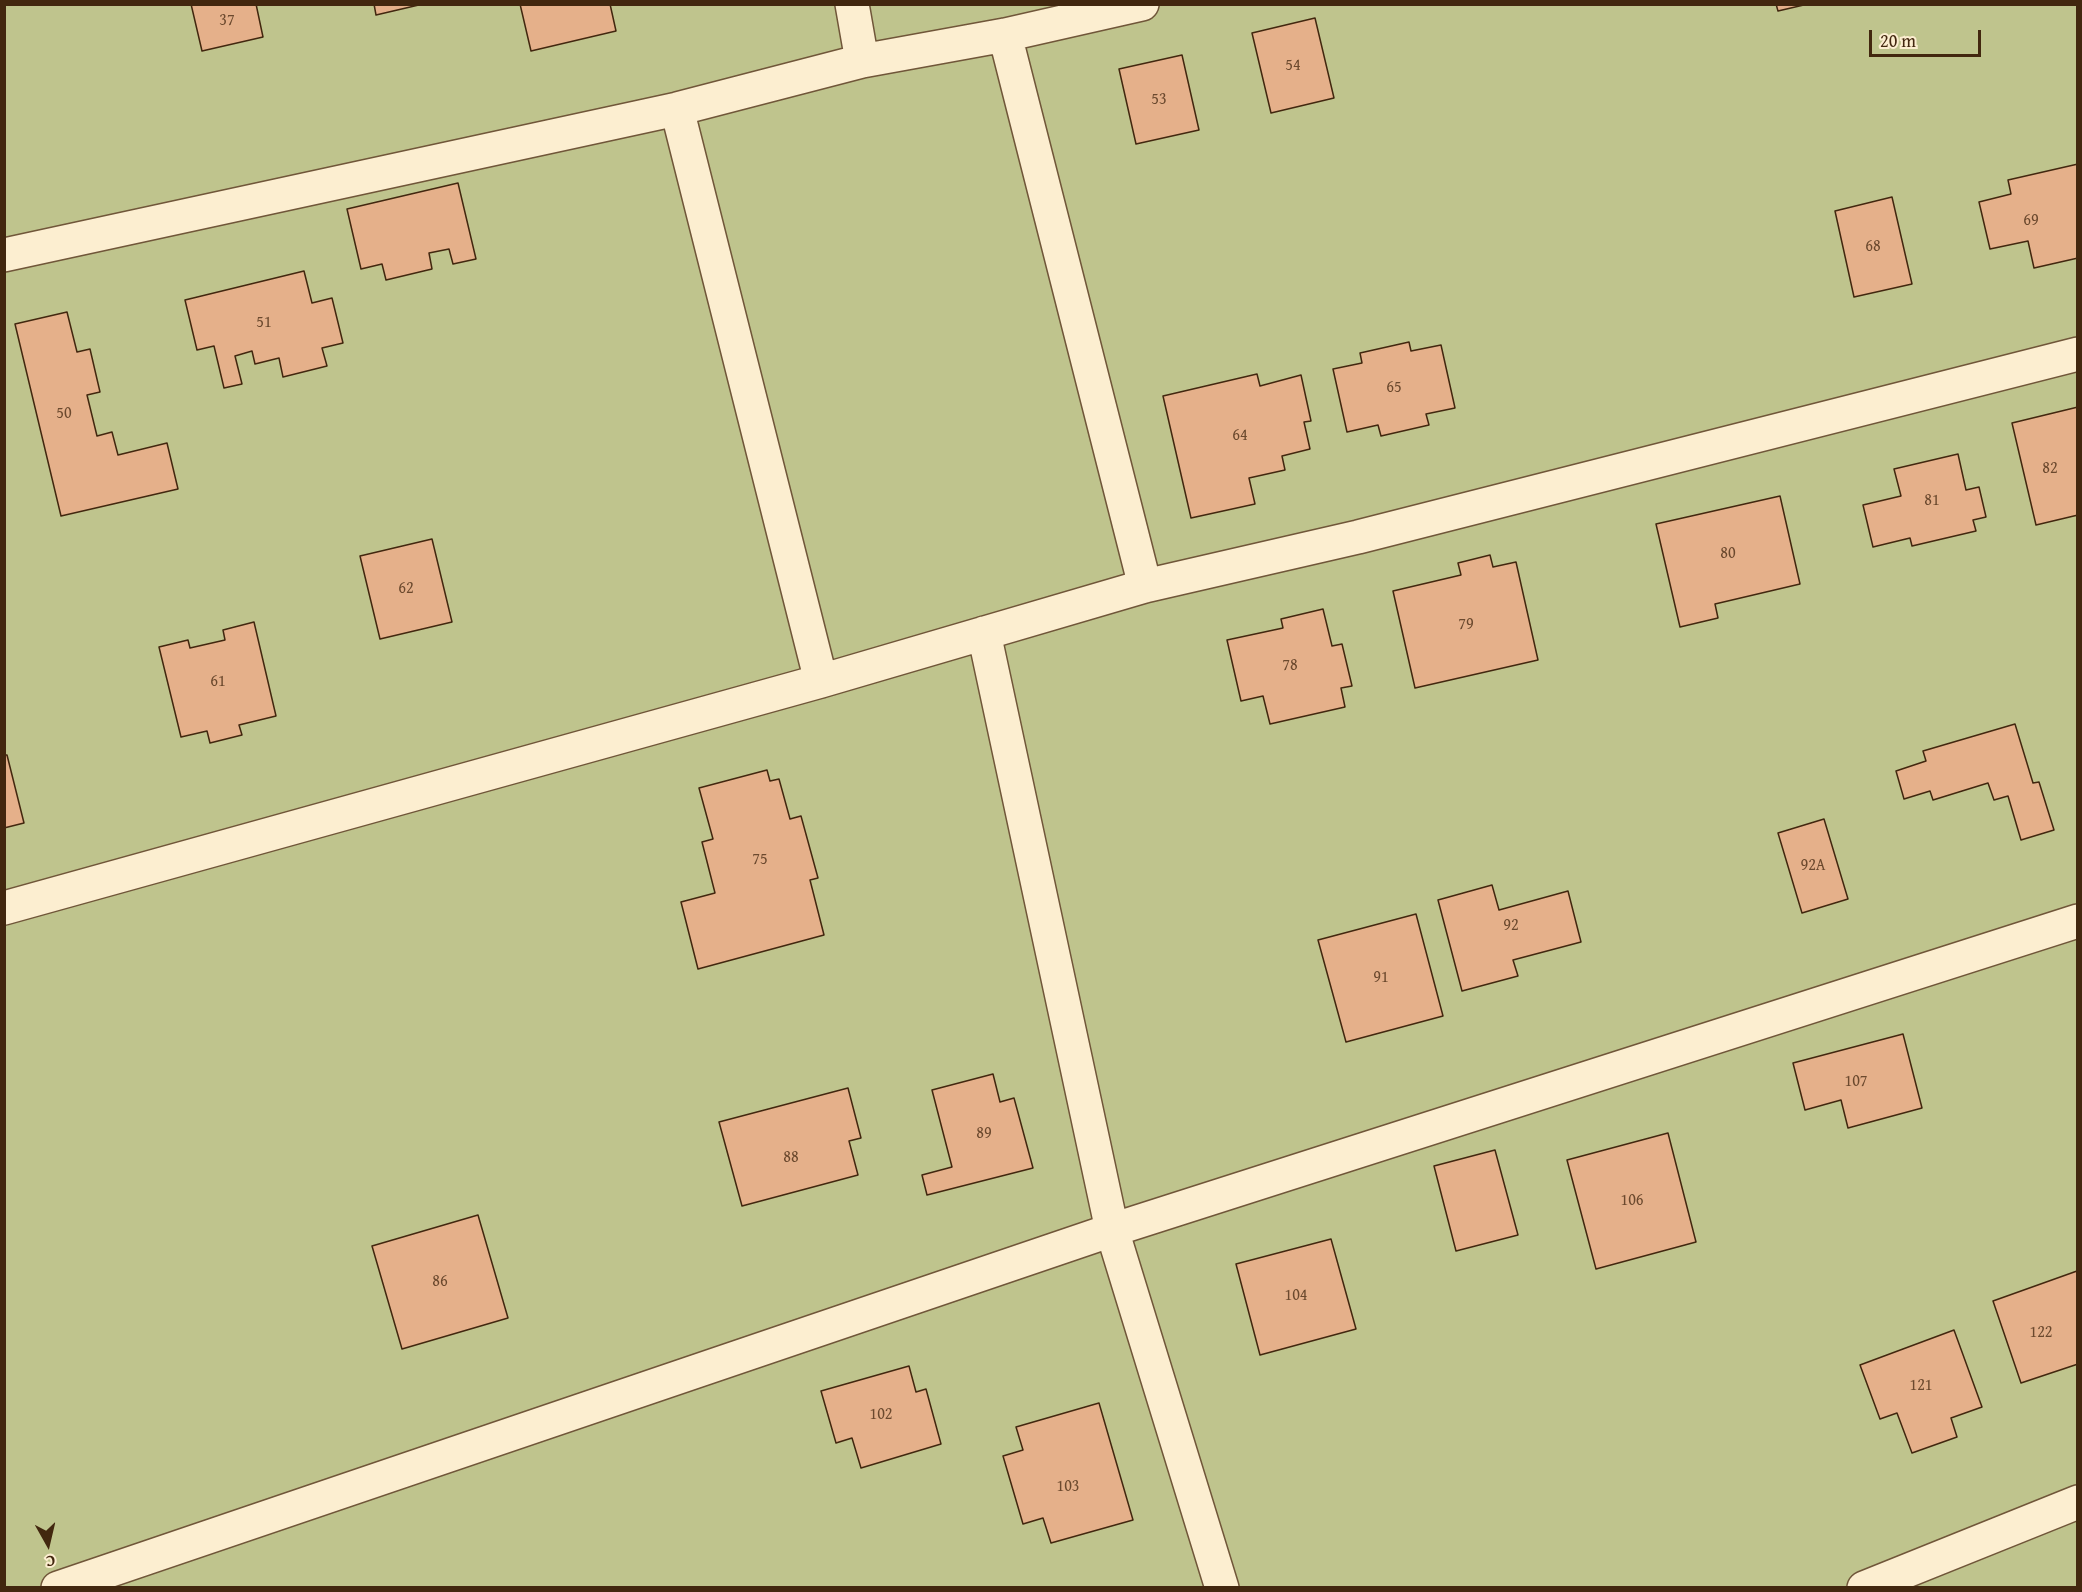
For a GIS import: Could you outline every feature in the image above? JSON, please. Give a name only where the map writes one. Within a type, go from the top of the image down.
[{"type":"street","points":[[852,4],[862,61]]},
{"type":"street","points":[[4,255],[677,109],[862,61],[1005,36],[1142,4]]},
{"type":"street","points":[[1005,36],[1145,586]]},
{"type":"street","points":[[677,109],[821,681]]},
{"type":"street","points":[[4,908],[821,681],[1145,586],[1358,537],[2078,354]]},
{"type":"street","points":[[984,633],[1112,1230],[1222,1587]]},
{"type":"street","points":[[58,1587],[1112,1230],[2078,921]]},
{"type":"street","points":[[1864,1587],[2078,1502]]},
{"type":"green space","points":[[5,5],[2077,5],[2077,1587],[5,1588]]},
{"type":"building","points":[[191,4],[256,4],[263,37],[202,51]]},
{"type":"building","points":[[374,4],[423,4],[376,15]]},
{"type":"building","points":[[520,4],[610,4],[616,31],[531,51]]},
{"type":"building","points":[[1776,4],[1808,4],[1778,11]]},
{"type":"building","points":[[1315,18],[1334,98],[1271,113],[1252,33]]},
{"type":"building","points":[[1182,55],[1199,130],[1136,144],[1119,69]]},
{"type":"building","points":[[2078,164],[2078,258],[2034,268],[2028,241],[1990,249],[1979,202],[2011,194],[2008,180]]},
{"type":"building","points":[[458,183],[476,259],[453,264],[449,249],[429,253],[432,269],[386,280],[382,264],[361,269],[347,209]]},
{"type":"building","points":[[1892,197],[1912,284],[1854,297],[1835,211]]},
{"type":"building","points":[[304,271],[312,303],[332,298],[343,343],[322,348],[327,366],[283,377],[279,358],[255,364],[252,351],[235,356],[242,384],[224,388],[214,346],[197,350],[185,300]]},
{"type":"building","points":[[67,312],[77,352],[90,349],[100,392],[87,395],[97,436],[112,432],[118,455],[167,443],[178,489],[61,516],[15,324]]},
{"type":"building","points":[[1409,342],[1411,351],[1441,345],[1455,408],[1426,414],[1429,425],[1381,436],[1378,425],[1347,432],[1333,369],[1362,363],[1360,353]]},
{"type":"building","points":[[1257,374],[1260,386],[1301,375],[1311,421],[1304,422],[1310,449],[1282,456],[1285,470],[1249,478],[1255,504],[1191,518],[1163,396]]},
{"type":"building","points":[[2078,407],[2078,515],[2036,525],[2012,423]]},
{"type":"building","points":[[1958,454],[1966,490],[1979,487],[1986,517],[1973,520],[1976,531],[1912,546],[1910,538],[1873,547],[1863,505],[1901,496],[1894,469]]},
{"type":"building","points":[[1780,496],[1800,584],[1715,604],[1718,618],[1680,627],[1656,524]]},
{"type":"building","points":[[432,539],[452,622],[380,639],[360,556]]},
{"type":"building","points":[[1490,555],[1493,567],[1516,562],[1538,660],[1415,688],[1393,591],[1461,575],[1458,563]]},
{"type":"building","points":[[1323,609],[1332,646],[1342,644],[1352,686],[1341,688],[1345,707],[1270,724],[1263,696],[1241,701],[1227,640],[1283,628],[1281,619]]},
{"type":"building","points":[[254,622],[276,716],[239,725],[242,735],[210,743],[207,731],[181,737],[159,647],[188,640],[190,648],[225,640],[223,630]]},
{"type":"building","points":[[2015,724],[2033,783],[2039,782],[2054,830],[2021,840],[2008,796],[1994,800],[1988,783],[1933,800],[1930,791],[1904,799],[1896,771],[1926,761],[1923,751]]},
{"type":"building","points":[[4,755],[7,755],[24,823],[4,828]]},
{"type":"building","points":[[767,770],[770,781],[779,779],[790,819],[801,816],[818,878],[810,880],[824,935],[698,969],[681,902],[715,893],[702,842],[713,839],[699,788]]},
{"type":"building","points":[[1824,819],[1848,899],[1802,913],[1778,833]]},
{"type":"building","points":[[1492,885],[1499,910],[1568,891],[1581,942],[1513,960],[1518,976],[1462,991],[1438,900]]},
{"type":"building","points":[[1416,914],[1443,1016],[1346,1042],[1318,940]]},
{"type":"building","points":[[1903,1034],[1922,1108],[1848,1128],[1841,1100],[1805,1110],[1793,1063]]},
{"type":"building","points":[[993,1074],[1000,1102],[1014,1098],[1033,1168],[927,1195],[922,1175],[952,1167],[932,1090]]},
{"type":"building","points":[[848,1088],[861,1138],[849,1141],[858,1175],[742,1206],[719,1122]]},
{"type":"building","points":[[1668,1133],[1696,1242],[1596,1269],[1567,1160]]},
{"type":"building","points":[[1495,1150],[1518,1235],[1456,1251],[1434,1166]]},
{"type":"building","points":[[478,1215],[508,1318],[402,1349],[372,1246]]},
{"type":"building","points":[[1331,1239],[1356,1329],[1260,1355],[1236,1264]]},
{"type":"building","points":[[2077,1271],[2078,1364],[2021,1383],[1993,1301]]},
{"type":"building","points":[[1954,1330],[1982,1407],[1951,1418],[1957,1437],[1912,1453],[1897,1413],[1880,1419],[1860,1365]]},
{"type":"building","points":[[909,1366],[916,1392],[926,1389],[941,1444],[861,1468],[852,1438],[836,1443],[821,1391]]},
{"type":"building","points":[[1099,1403],[1133,1520],[1051,1543],[1043,1518],[1023,1524],[1003,1456],[1023,1450],[1016,1427]]}]
